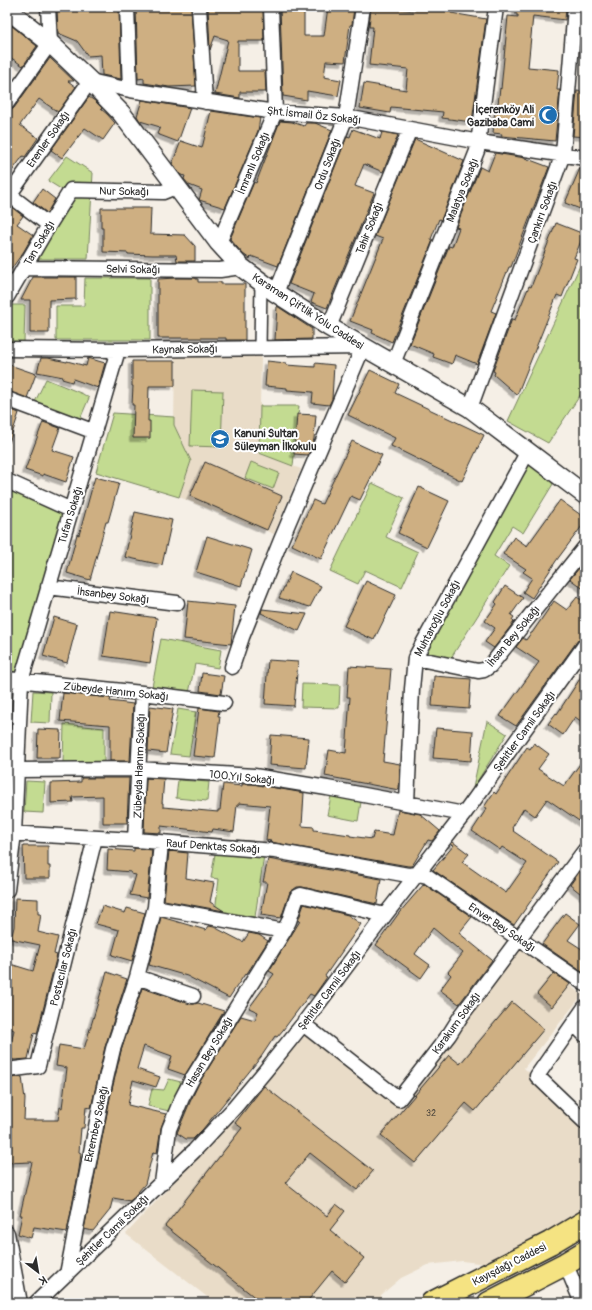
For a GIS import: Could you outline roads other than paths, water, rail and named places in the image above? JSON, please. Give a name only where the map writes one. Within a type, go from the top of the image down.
[{"type":"main road","name":"Kayışdağı Caddesi","points":[[432,1303],[550,1244],[585,1222]]},
{"type":"main road","points":[[489,1303],[565,1264],[585,1252]]},
{"type":"street","points":[[7,103],[50,44],[48,7]]},
{"type":"street","points":[[127,7],[130,90]]},
{"type":"street","points":[[199,7],[205,102]]},
{"type":"street","name":"İmranlı Sokağı","points":[[219,244],[275,112],[271,7]]},
{"type":"street","name":"Ordu Sokağı","points":[[276,293],[346,117],[363,7]]},
{"type":"street","name":"Malatya Sokağı","points":[[393,364],[477,151],[496,7]]},
{"type":"street","name":"Çankırı Sokağı","points":[[470,408],[563,154],[575,7]]},
{"type":"street","name":"Karaman Çiftlik Yolu Caddesi","points":[[8,13],[50,44],[90,81],[122,114],[219,244],[241,266],[276,293],[329,327],[470,408],[585,495]]},
{"type":"street","name":"Şht.İsmail Öz Sokağı","points":[[90,81],[130,90],[275,112],[346,117],[479,142],[585,158]]},
{"type":"street","name":"Erenler Sokağı","points":[[8,195],[90,81]]},
{"type":"street","name":"Tahir Sokağı","points":[[329,327],[410,129]]},
{"type":"street","name":"Nur Sokağı","points":[[71,190],[163,192],[168,190],[174,184]]},
{"type":"street","name":"Tan Sokağı","points":[[7,297],[71,190]]},
{"type":"street","points":[[8,195],[49,225]]},
{"type":"street","name":"Selvi Sokağı","points":[[25,268],[220,270],[241,266]]},
{"type":"street","points":[[260,348],[261,282]]},
{"type":"street","points":[[232,667],[242,637],[278,547],[363,347]]},
{"type":"street","name":"Kaynak Sokağı","points":[[7,349],[118,350],[363,347]]},
{"type":"street","name":"Tufan Sokağı","points":[[7,890],[17,770],[21,681],[118,350]]},
{"type":"street","points":[[7,399],[95,432]]},
{"type":"street","name":"Muhtaroğlu Sokağı","points":[[406,803],[415,658],[528,451]]},
{"type":"street","points":[[7,481],[71,510]]},
{"type":"street","name":"İhsan Bey Sokağı","points":[[415,658],[478,671],[484,670],[490,666],[585,547]]},
{"type":"street","name":"İhsanbey Sokağı","points":[[48,587],[178,603]]},
{"type":"street","name":"Şehitler Camii Sokağı","points":[[36,1303],[162,1183],[235,1107],[303,1024],[464,814],[585,645]]},
{"type":"street","name":"Zübeyde Hanım Sokağı","points":[[7,679],[224,703]]},
{"type":"street","name":"Zübeyda Hanım Sokağı","points":[[135,840],[142,693]]},
{"type":"street","name":"100.Yıl Sokağı","points":[[17,770],[138,768],[254,776],[464,814]]},
{"type":"street","name":"Rauf Denktaş Sokağı","points":[[11,833],[135,840],[275,851],[408,875],[418,874]]},
{"type":"street","name":"Postacılar Sokağı","points":[[7,1070],[38,1066],[95,838]]},
{"type":"street","name":"Ekrembey Sokağı","points":[[66,1274],[113,1049],[137,977],[155,907],[161,842]]},
{"type":"street","name":"Karakum Sokağı","points":[[303,1024],[399,1098],[449,1034],[585,850]]},
{"type":"street","name":"Enver Bey Sokağı","points":[[418,874],[427,876],[585,984]]},
{"type":"street","name":"Hasan Bey Sokağı","points":[[162,1183],[169,1128],[182,1098],[284,931],[297,897],[301,895],[386,915]]},
{"type":"street","points":[[155,907],[284,931]]},
{"type":"street","points":[[137,977],[193,996]]},
{"type":"street","points":[[585,1006],[537,1076],[585,1122]]},
{"type":"street","points":[[574,1024],[585,1035]]},
{"type":"street","points":[[7,1233],[20,1303]]},
{"type":"street","points":[[565,1264],[582,1303]]},
{"type":"place","name":"İçerenköy Ali Gazibaba Cami","points":[[548,115]]},
{"type":"place","name":"Kanuni Sultan Süleyman İlkokulu","points":[[220,439]]}]
